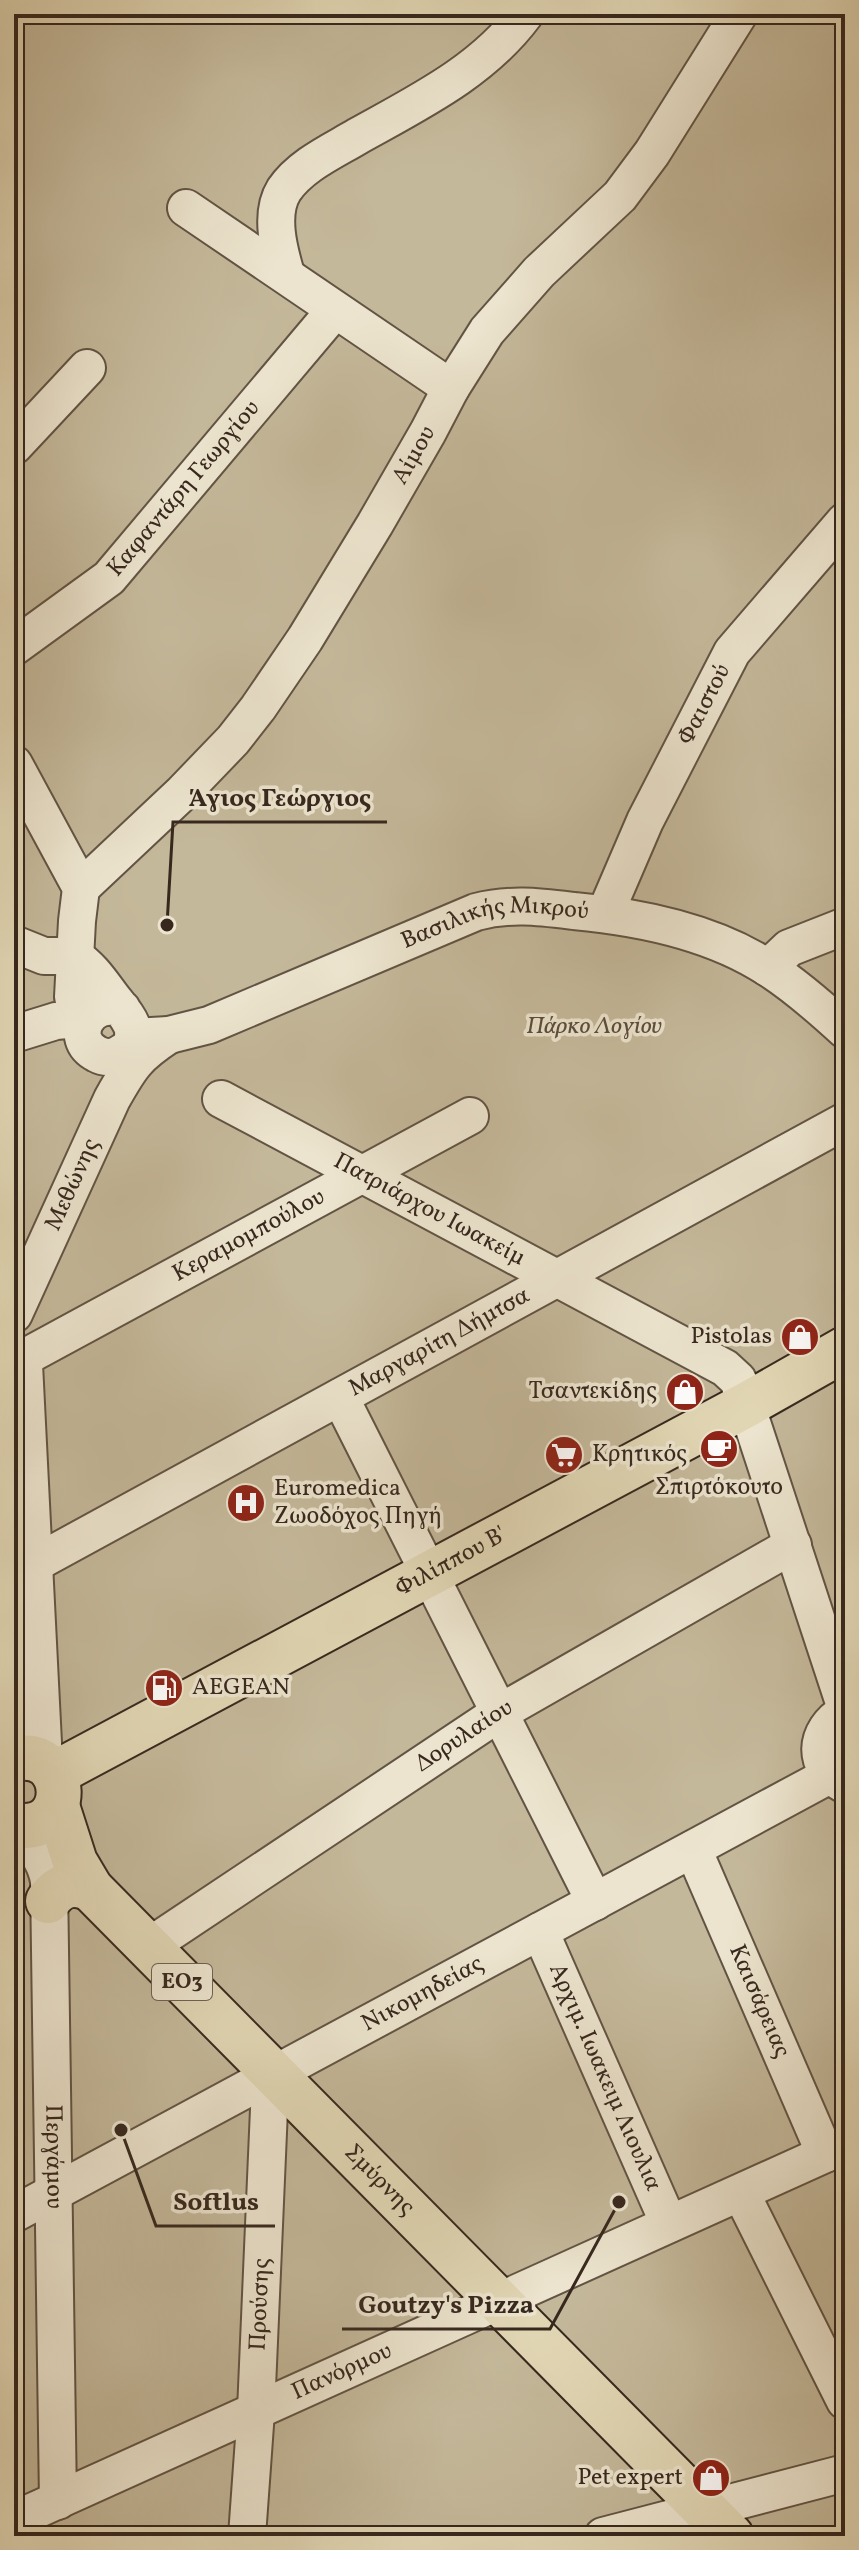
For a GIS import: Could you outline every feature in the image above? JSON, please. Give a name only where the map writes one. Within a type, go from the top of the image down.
[{"type":"main road","name":"Φιλίππου Β'","points":[[14,1826],[34,1826],[51,1816],[42,1776],[748,1404],[845,1349]]},
{"type":"main road","name":"Σμύρνης","points":[[42,1776],[75,1862],[91,1889],[718,2522]]},
{"type":"main road","points":[[48,1901],[66,1885],[91,1889]]},
{"type":"street","points":[[286,274],[277,214],[283,192],[315,161],[452,83],[508,37],[525,14]]},
{"type":"street","name":"Αίμου","points":[[81,888],[183,792],[233,740],[258,708],[305,639],[375,524],[451,388],[487,331],[511,301],[620,196],[652,153],[739,14]]},
{"type":"street","points":[[186,208],[451,388]]},
{"type":"street","name":"Καφαντάρη Γεωργίου","points":[[14,647],[109,578],[335,310]]},
{"type":"street","points":[[14,446],[87,368]]},
{"type":"street","name":"Φαιστού","points":[[605,914],[645,821],[732,652],[845,521]]},
{"type":"street","points":[[14,764],[81,888],[74,956],[81,1027],[111,1074],[112,1099]]},
{"type":"street","name":"Βασιλικής Μικρού","points":[[128,1023],[169,1035],[192,1031],[476,912],[513,905],[605,914],[677,928],[728,947],[768,968],[845,1030]]},
{"type":"street","points":[[768,968],[789,948],[845,926]]},
{"type":"street","points":[[14,944],[44,956],[74,956],[88,965],[128,1023],[123,1052],[111,1057],[81,1027]]},
{"type":"street","points":[[14,1034],[81,1027]]},
{"type":"street","name":"Μεθώνης","points":[[14,1314],[112,1099],[139,1056],[169,1035]]},
{"type":"street","name":"Πατριάρχου Ιωακείμ","points":[[221,1099],[725,1368],[738,1380],[845,1709]]},
{"type":"street","name":"Κεραμομπούλου","points":[[34,1564],[24,1364],[29,1355],[470,1116]]},
{"type":"street","name":"Μαργαρίτη Δήμτσα","points":[[34,1564],[845,1121]]},
{"type":"street","points":[[340,1397],[595,1902]]},
{"type":"street","name":"Δορυλαίου","points":[[148,1947],[499,1713],[793,1545]]},
{"type":"street","points":[[34,1564],[42,1776]]},
{"type":"street","points":[[838,1780],[822,1762],[820,1746],[824,1731],[845,1709]]},
{"type":"street","name":"Νικομηδείας","points":[[14,2214],[693,1849],[838,1780]]},
{"type":"street","name":"Περγάμου","points":[[14,1826],[27,1837],[47,1869],[58,2501]]},
{"type":"street","name":"Καισάρειας","points":[[693,1849],[835,2150]]},
{"type":"street","name":"Αρχιμ. Ιωακειμ Λιουλια","points":[[540,1931],[669,2224]]},
{"type":"street","name":"Προύσης","points":[[247,2536],[256,2411],[268,2132],[274,2074]]},
{"type":"street","points":[[223,2102],[260,2119],[268,2132]]},
{"type":"street","name":"Πανόρμου","points":[[14,2520],[835,2150]]},
{"type":"street","points":[[741,2193],[845,2401]]},
{"type":"street","points":[[603,2536],[718,2522],[845,2473]]},
{"type":"green space","name":"Πάρκο Λογίου","points":[[14,14],[845,14],[845,2536],[14,2536]]},
{"type":"place","name":"Άγιος Γεώργιος","points":[[167,925]]},
{"type":"place","name":"Pistolas","points":[[800,1337]]},
{"type":"place","name":"Τσαντεκίδης","points":[[685,1392]]},
{"type":"place","name":"Σπιρτόκουτο","points":[[719,1449]]},
{"type":"place","name":"Κρητικός","points":[[564,1455]]},
{"type":"place","name":"Euromedica Ζωοδόχος Πηγή","points":[[246,1503]]},
{"type":"place","name":"AEGEAN","points":[[164,1688]]},
{"type":"place","name":"Softlus","points":[[121,2130]]},
{"type":"place","name":"Goutzy's Pizza","points":[[619,2202]]},
{"type":"place","name":"Pet expert","points":[[711,2478]]}]
